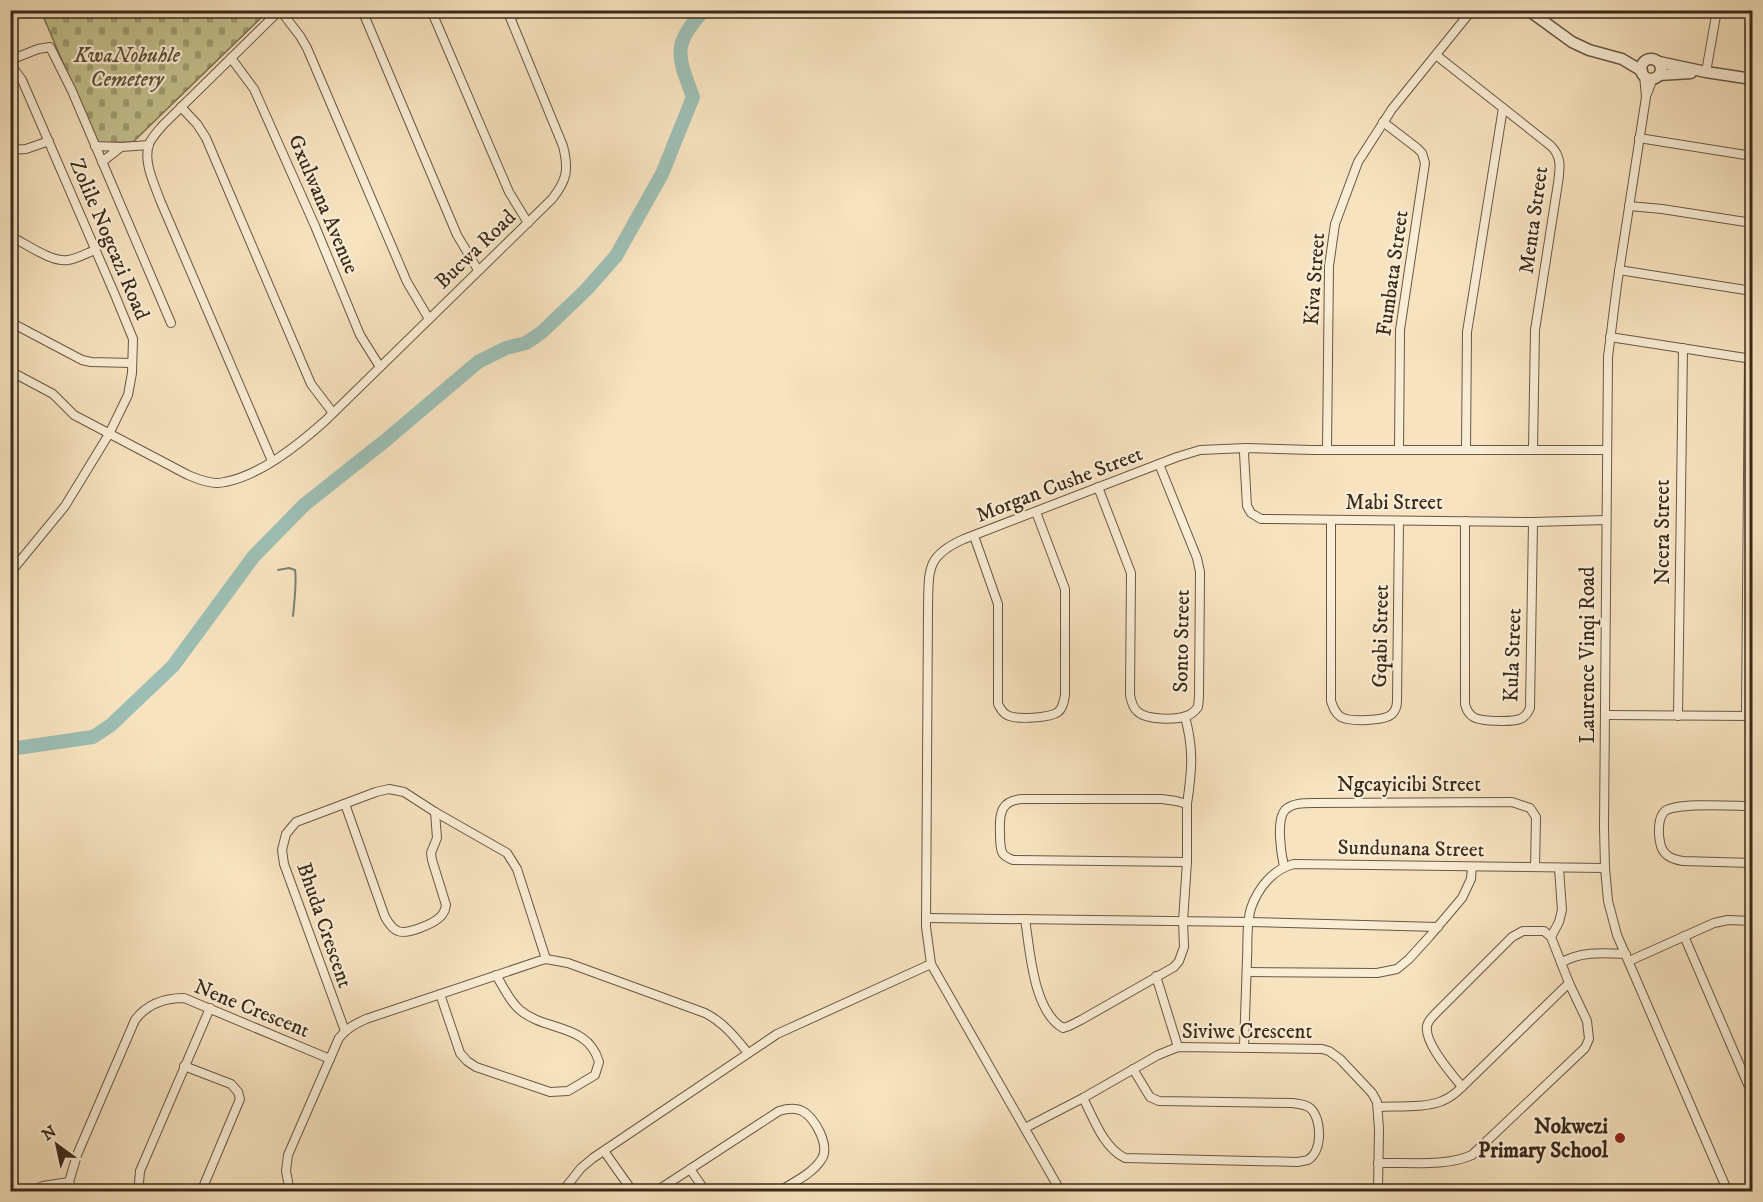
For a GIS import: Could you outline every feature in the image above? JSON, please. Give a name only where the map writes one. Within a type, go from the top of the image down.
[{"type":"street","points":[[272,461],[157,191],[150,170],[149,145],[155,134],[181,107],[280,10],[300,36],[314,63],[407,282],[429,319]]},
{"type":"street","points":[[362,10],[457,235],[478,270]]},
{"type":"street","points":[[431,10],[509,192],[528,223]]},
{"type":"street","points":[[509,14],[526,10]]},
{"type":"street","name":"Kiva Street","points":[[1327,449],[1329,266],[1340,209],[1358,162],[1383,122],[1472,10]]},
{"type":"street","points":[[1528,10],[1572,42],[1588,50],[1622,59],[1649,72],[1707,69]]},
{"type":"street","points":[[1707,69],[1717,10]]},
{"type":"street","name":"Bucwa Road","points":[[10,371],[53,394],[74,415],[202,481],[224,483],[241,477],[272,461],[302,441],[552,200],[560,189],[566,176],[564,153],[509,14]]},
{"type":"street","points":[[10,62],[38,49],[50,47],[72,91],[171,323]]},
{"type":"street","name":"Menta Street","points":[[1436,55],[1551,146],[1557,152],[1560,161],[1535,330],[1533,449]]},
{"type":"street","name":"Gxulwana Avenue","points":[[231,58],[254,89],[315,226],[360,335],[380,367]]},
{"type":"street","points":[[1649,72],[1653,59],[1752,79]]},
{"type":"street","name":"Zolile Nogcazi Road","points":[[10,62],[22,80],[133,339],[131,383],[110,434],[66,506],[10,573]]},
{"type":"street","name":"Laurence Vinqi Road","points":[[1649,72],[1610,337],[1606,450],[1605,868],[1617,935],[1728,1191]]},
{"type":"street","points":[[181,107],[206,138],[311,384],[333,413]]},
{"type":"street","points":[[1466,449],[1466,352],[1469,320],[1503,108]]},
{"type":"street","name":"Fumbata Street","points":[[1383,122],[1417,148],[1422,153],[1425,163],[1400,330],[1399,449]]},
{"type":"street","points":[[1639,138],[1752,156]]},
{"type":"street","points":[[10,150],[26,149],[49,141]]},
{"type":"street","points":[[95,146],[149,145]]},
{"type":"street","points":[[102,162],[121,147]]},
{"type":"street","points":[[1629,206],[1752,223]]},
{"type":"street","points":[[10,236],[61,260],[72,259],[96,250]]},
{"type":"street","points":[[1619,270],[1752,291]]},
{"type":"street","points":[[10,322],[82,360],[132,363]]},
{"type":"street","points":[[1606,715],[1749,716],[1751,358],[1610,337]]},
{"type":"street","name":"Ncera Street","points":[[1678,716],[1683,348]]},
{"type":"street","name":"Morgan Cushe Street","points":[[931,964],[927,944],[929,578],[934,560],[944,550],[1177,456],[1200,450],[1246,448],[1606,450]]},
{"type":"street","name":"Mabi Street","points":[[1246,448],[1244,453],[1246,501],[1249,510],[1261,519],[1533,522],[1606,520]]},
{"type":"street","name":"Sonto Street","points":[[1098,487],[1131,573],[1131,702],[1135,710],[1149,717],[1185,717],[1198,707],[1200,572],[1197,558],[1159,464]]},
{"type":"street","points":[[974,536],[998,604],[998,704],[1007,716],[1044,717],[1053,715],[1063,707],[1065,695],[1065,594],[1036,512]]},
{"type":"street","name":"Gqabi Street","points":[[1331,520],[1331,693],[1333,706],[1337,714],[1345,718],[1379,719],[1391,715],[1397,701],[1399,520]]},
{"type":"street","name":"Kula Street","points":[[1466,520],[1465,704],[1467,711],[1473,717],[1484,720],[1516,720],[1524,716],[1530,708],[1533,522]]},
{"type":"street","points":[[1025,920],[1036,984],[1052,1020],[1063,1028],[1174,967],[1183,953],[1187,804],[1192,771],[1191,742],[1185,717]]},
{"type":"street","name":"Bhuda Crescent","points":[[345,1031],[284,864],[282,850],[286,834],[296,822],[376,792],[389,789],[404,792],[507,853],[517,869],[546,959]]},
{"type":"street","points":[[1187,804],[1171,800],[1023,799],[1011,801],[1000,814],[1001,849],[1004,855],[1013,860],[1187,862]]},
{"type":"street","name":"Ngcayicibi Street","points":[[1284,867],[1280,832],[1283,814],[1286,809],[1297,804],[1512,802],[1530,808],[1536,817],[1535,867]]},
{"type":"street","points":[[345,804],[385,917],[392,927],[403,932],[410,932],[440,918],[446,905],[432,853],[437,838],[435,812]]},
{"type":"street","points":[[1752,806],[1671,808],[1662,815],[1659,839],[1664,852],[1673,859],[1752,863]]},
{"type":"street","name":"Sundunana Street","points":[[1284,867],[1294,864],[1605,868]]},
{"type":"street","points":[[1244,1047],[1251,909],[1261,889],[1273,875],[1284,867]]},
{"type":"street","points":[[1247,972],[1386,972],[1396,969],[1409,959],[1462,898],[1471,879],[1472,867]]},
{"type":"street","points":[[1551,937],[1562,910],[1559,868]]},
{"type":"street","points":[[927,918],[1438,927]]},
{"type":"street","points":[[1561,963],[1571,958],[1590,954],[1628,958],[1721,921],[1752,921]]},
{"type":"street","points":[[1378,1163],[1454,1161],[1473,1155],[1585,1048],[1589,1039],[1589,1027],[1551,937],[1544,931],[1523,931],[1512,937],[1431,1018],[1427,1027],[1430,1038],[1462,1087]]},
{"type":"street","points":[[1684,936],[1750,1089]]},
{"type":"street","points":[[290,1191],[285,1171],[288,1155],[339,1038],[345,1031],[366,1019],[546,959],[592,970],[705,1013],[717,1019],[727,1028],[747,1053]]},
{"type":"street","points":[[562,1191],[581,1168],[747,1053],[791,1027],[931,964],[1061,1191]]},
{"type":"street","points":[[440,994],[460,1053],[466,1061],[476,1067],[550,1092],[568,1091],[595,1075],[599,1062],[591,1043],[578,1034],[542,1023],[518,1009],[496,975]]},
{"type":"street","points":[[1156,976],[1178,1047]]},
{"type":"street","points":[[1378,1191],[1378,1107],[1439,1102],[1448,1099],[1569,983]]},
{"type":"street","name":"Nene Crescent","points":[[69,1182],[77,1155],[139,1015],[154,1005],[174,998],[184,998],[330,1059]]},
{"type":"street","points":[[141,1191],[140,1171],[210,1008]]},
{"type":"street","name":"Siviwe Crescent","points":[[1025,1128],[1158,1055],[1178,1047],[1322,1049],[1329,1051],[1340,1059],[1372,1093],[1378,1107]]},
{"type":"street","points":[[184,1066],[231,1084],[238,1092],[240,1099],[201,1191]]},
{"type":"street","points":[[1083,1098],[1109,1146],[1125,1158],[1298,1162],[1308,1160],[1314,1154],[1318,1143],[1318,1122],[1312,1110],[1305,1105],[1160,1101],[1150,1097],[1132,1069]]},
{"type":"street","points":[[655,1191],[779,1111],[787,1108],[797,1109],[805,1112],[818,1129],[823,1140],[824,1154],[822,1160],[809,1171],[778,1191]]},
{"type":"street","points":[[604,1151],[633,1191]]},
{"type":"street","points":[[690,1169],[706,1191]]},
{"type":"street","points":[[29,1191],[43,1186],[69,1182],[73,1191]]},
{"type":"green space","name":"KwaNobuhle Cemetery","points":[[41,11],[268,11],[133,142],[97,143]]},
{"type":"waterway","points":[[10,749],[93,737],[111,725],[173,666],[254,556],[304,505],[386,440],[478,362],[506,348],[526,343],[542,332],[586,290],[616,256],[662,174],[693,97],[683,70],[680,51],[682,42],[704,10]]},
{"type":"waterway","points":[[278,570],[289,568],[295,570],[293,616]]},
{"type":"place","name":"Nokwezi Primary School","points":[[1620,1138]]}]
